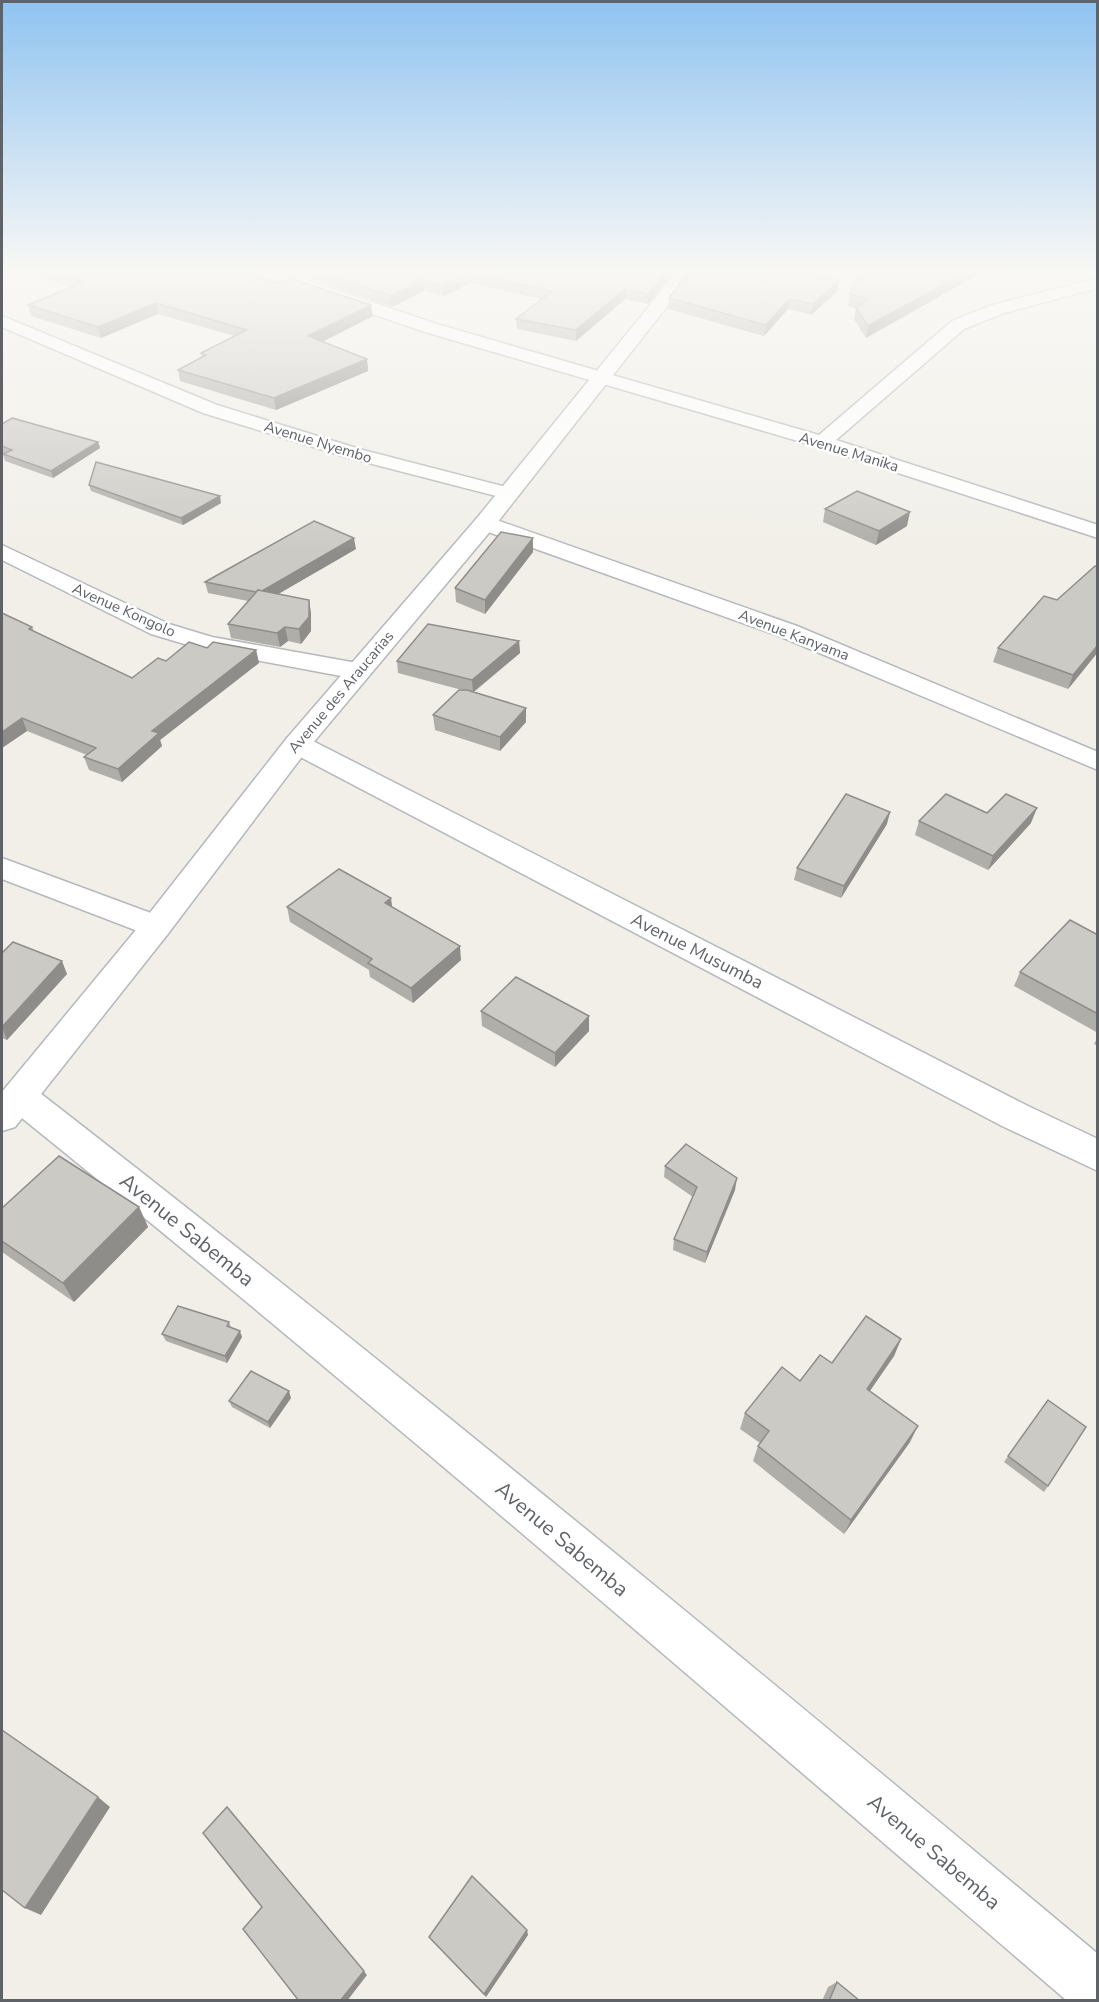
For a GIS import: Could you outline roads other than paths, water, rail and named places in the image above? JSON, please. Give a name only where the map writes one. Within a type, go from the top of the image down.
[{"type":"street","name":"Avenue Nyembo","points":[[107,365],[210,409],[356,454],[507,493]]},
{"type":"street","name":"Avenue Manika","points":[[554,365],[822,442],[1093,525]]},
{"type":"street","name":"Avenue des Araucarias","points":[[10,1107],[156,927],[297,744],[485,523],[610,365]]},
{"type":"street","points":[[822,442],[911,365]]},
{"type":"street","name":"Avenue Kanyama","points":[[485,523],[788,631],[1098,762]]},
{"type":"street","name":"Avenue Kongolo","points":[[2,552],[160,629],[218,646],[357,671]]},
{"type":"street","name":"Avenue Musumba","points":[[297,744],[1015,1116],[1098,1155]]},
{"type":"street","points":[[2,868],[156,927]]},
{"type":"street","name":"Avenue Sabemba","points":[[10,1107],[163,1208],[544,1522],[1098,1991]]}]
